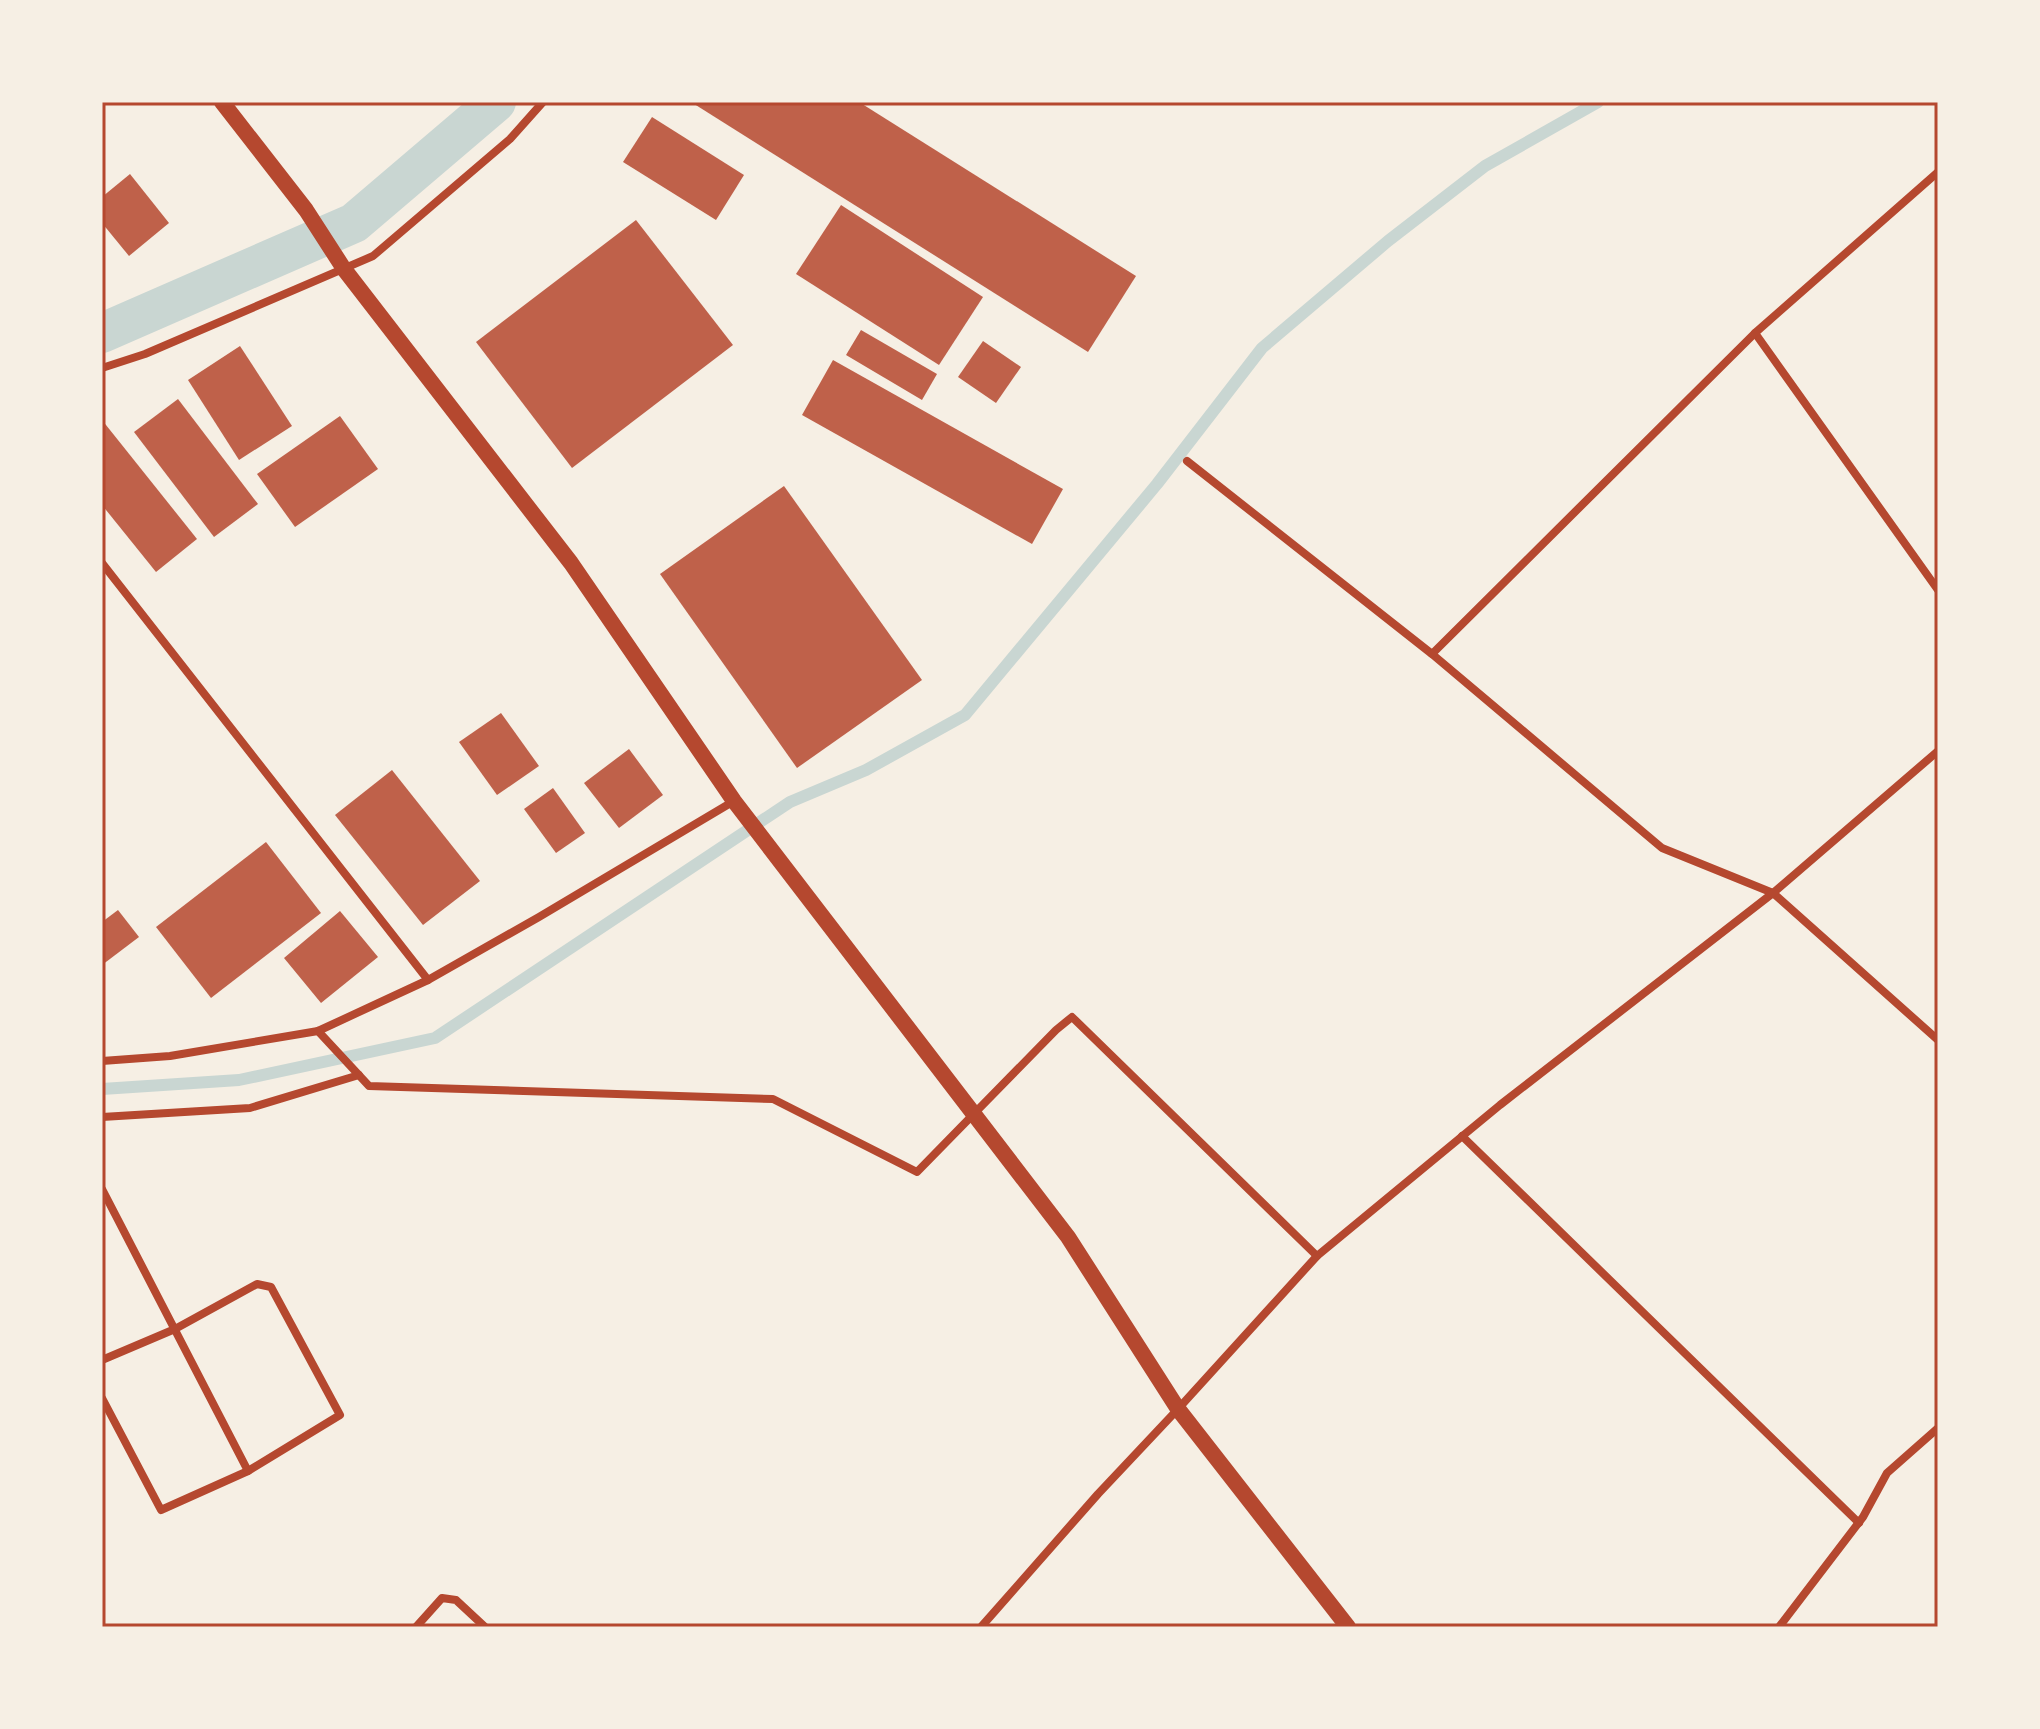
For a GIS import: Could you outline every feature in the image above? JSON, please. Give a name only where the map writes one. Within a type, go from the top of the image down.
[{"type":"main road","points":[[222,102],[306,210],[344,269],[571,563],[769,848],[1068,1237],[1178,1409],[1348,1627]]},
{"type":"street","points":[[102,368],[145,354],[373,256],[510,139],[543,102]]},
{"type":"street","points":[[1432,654],[1755,333],[1938,172]]},
{"type":"street","points":[[1755,333],[1938,590]]},
{"type":"street","points":[[1187,461],[1432,654],[1662,848],[1773,893],[1936,1034]]},
{"type":"street","points":[[102,563],[428,980]]},
{"type":"street","points":[[981,1627],[1098,1494],[1317,1256],[1462,1136],[1773,893],[1938,751]]},
{"type":"street","points":[[102,1061],[170,1056],[320,1034],[428,980],[736,803]]},
{"type":"street","points":[[320,1034],[369,1086],[773,1099],[917,1172],[1072,1017],[1317,1256]]},
{"type":"street","points":[[102,1117],[250,1108],[358,1073]]},
{"type":"street","points":[[1462,1136],[1859,1523]]},
{"type":"street","points":[[102,1189],[248,1471]]},
{"type":"street","points":[[102,1360],[175,1329],[257,1284],[271,1287],[340,1415],[248,1471],[161,1510],[102,1398]]},
{"type":"street","points":[[1779,1627],[1859,1523],[1887,1473],[1938,1428]]},
{"type":"street","points":[[416,1627],[442,1598],[456,1600],[485,1627]]},
{"type":"building","points":[[691,102],[859,102],[1136,276],[1088,352]]},
{"type":"building","points":[[652,117],[744,175],[716,220],[623,162]]},
{"type":"building","points":[[130,174],[169,223],[129,256],[102,223],[102,197]]},
{"type":"building","points":[[841,205],[983,297],[939,365],[796,274]]},
{"type":"building","points":[[636,220],[733,345],[572,468],[476,342]]},
{"type":"building","points":[[861,330],[937,374],[922,400],[846,355]]},
{"type":"building","points":[[983,341],[1021,367],[996,403],[958,377]]},
{"type":"building","points":[[240,346],[292,426],[239,460],[188,380]]},
{"type":"building","points":[[833,360],[1063,489],[1032,544],[802,415]]},
{"type":"building","points":[[178,399],[258,504],[214,537],[134,432]]},
{"type":"building","points":[[340,416],[378,469],[295,527],[257,474]]},
{"type":"building","points":[[102,420],[197,539],[156,572],[102,505]]},
{"type":"building","points":[[784,486],[922,680],[797,768],[660,574]]},
{"type":"building","points":[[501,713],[539,766],[497,795],[459,742]]},
{"type":"building","points":[[629,749],[663,795],[619,828],[584,783]]},
{"type":"building","points":[[392,770],[480,881],[423,925],[335,815]]},
{"type":"building","points":[[553,788],[585,833],[556,853],[524,809]]},
{"type":"building","points":[[266,842],[321,913],[211,998],[156,927]]},
{"type":"building","points":[[118,910],[139,937],[102,965],[102,922]]},
{"type":"building","points":[[340,911],[378,957],[321,1003],[284,958]]},
{"type":"waterway","points":[[102,333],[354,223],[496,102]]},
{"type":"waterway","points":[[102,1089],[239,1080],[435,1038],[790,802],[866,770],[965,715],[1157,484],[1262,348],[1388,241],[1485,166],[1598,102]]}]
